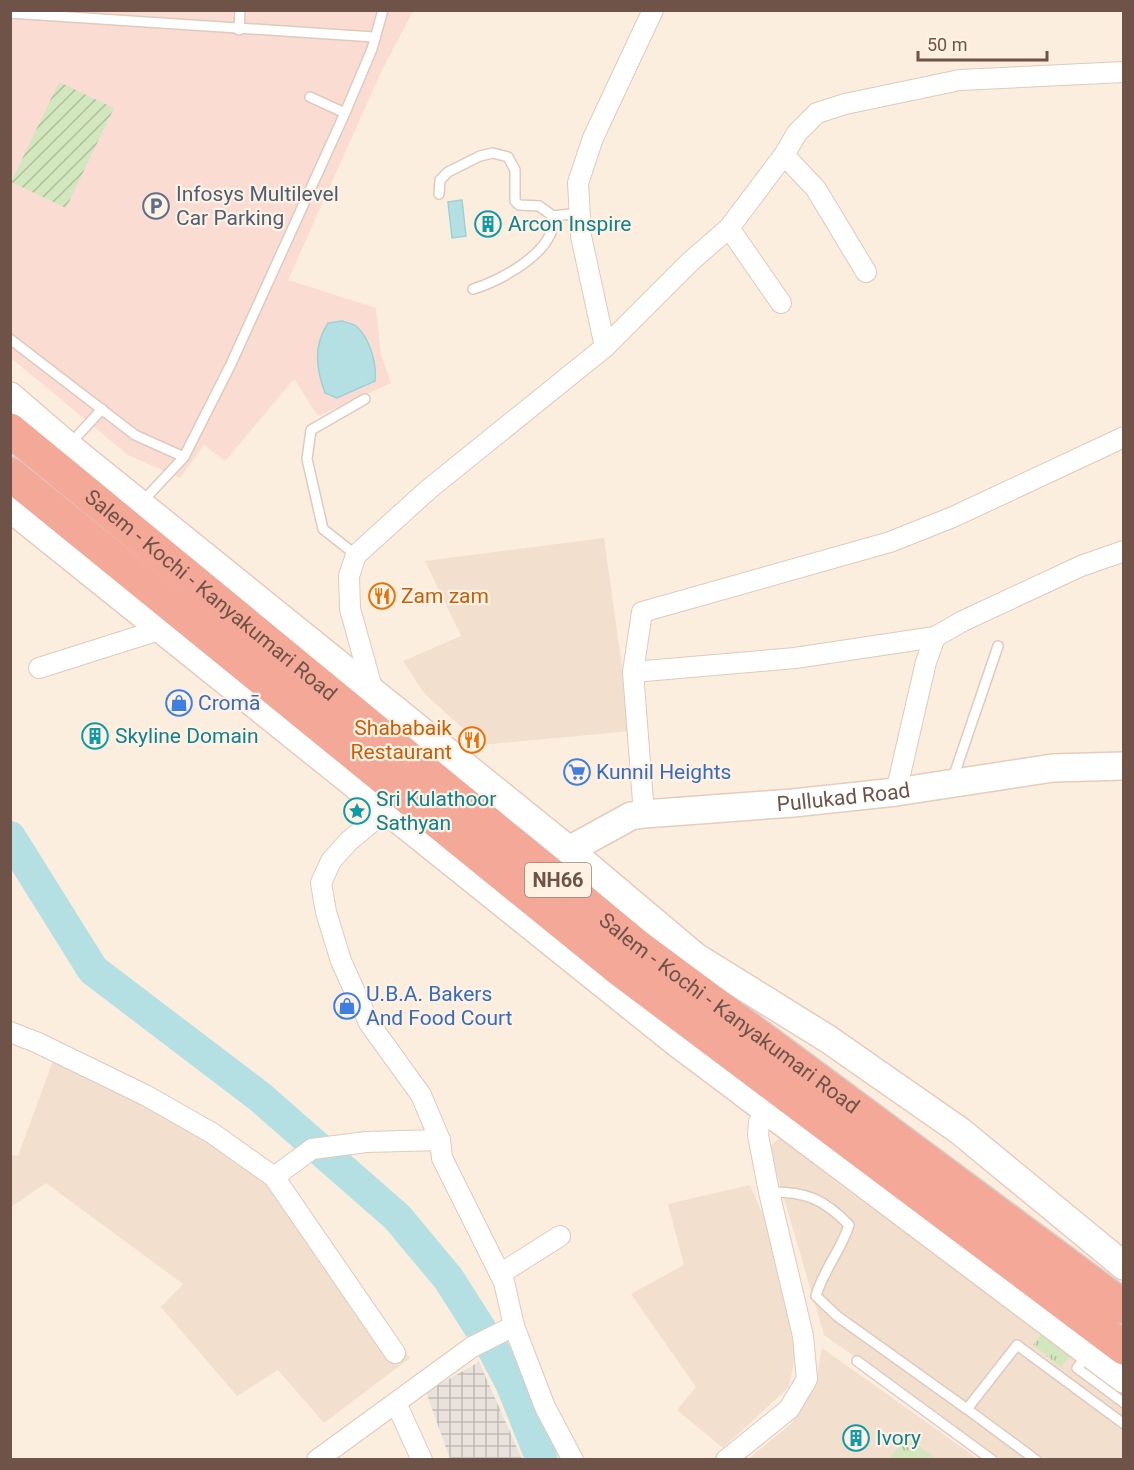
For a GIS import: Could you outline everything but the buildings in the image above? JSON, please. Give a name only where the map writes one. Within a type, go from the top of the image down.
[{"type":"highway","name":"Salem - Kochi - Kanyakumari Road","points":[[10,430],[350,728],[619,969],[1124,1348]]},
{"type":"highway","name":"Salem - Kochi - Kanyakumari Road","points":[[10,474],[637,946],[1124,1307]]},
{"type":"street","points":[[604,347],[581,236],[578,183],[593,138],[653,10]]},
{"type":"street","points":[[350,728],[349,576],[356,555],[429,489],[604,347],[691,261],[729,228],[784,155],[797,133],[817,113],[845,104],[960,80],[1124,72]]},
{"type":"street","points":[[784,155],[816,189],[866,272]]},
{"type":"street","points":[[729,228],[781,303]]},
{"type":"street","points":[[10,396],[140,503],[350,728],[385,811],[765,1112],[1124,1379]]},
{"type":"street","points":[[644,813],[633,672],[642,612],[890,542],[953,518],[1124,437]]},
{"type":"street","points":[[10,508],[159,630],[350,728],[569,850],[696,957],[828,1039],[960,1131],[1124,1266]]},
{"type":"street","points":[[633,672],[795,658],[935,637],[963,621],[1072,571],[1124,551]]},
{"type":"street","points":[[39,668],[159,630]]},
{"type":"street","points":[[896,792],[926,662],[935,637]]},
{"type":"street","name":"Pullukad Road","points":[[569,850],[631,816],[644,813],[794,803],[896,792],[1053,768],[1124,766]]},
{"type":"street","points":[[385,811],[349,841],[331,861],[321,883],[326,912],[341,961],[369,1023],[421,1095],[440,1140],[442,1158],[500,1274],[508,1329],[573,1460]]},
{"type":"street","points":[[10,1032],[36,1042],[147,1096],[212,1133],[274,1177],[395,1353]]},
{"type":"street","points":[[726,1460],[789,1410],[807,1379],[803,1336],[769,1192],[758,1134],[759,1122],[765,1112]]},
{"type":"street","points":[[274,1177],[312,1149],[338,1144],[440,1140]]},
{"type":"street","points":[[500,1274],[560,1236]]},
{"type":"street","points":[[317,1460],[472,1347],[508,1329]]},
{"type":"street","points":[[396,1404],[422,1460]]},
{"type":"lane","points":[[239,30],[240,10]]},
{"type":"lane","points":[[140,503],[184,457],[231,364],[345,113],[372,49],[383,10]]},
{"type":"lane","points":[[10,13],[239,30],[374,37]]},
{"type":"lane","points":[[310,97],[345,113]]},
{"type":"lane","points":[[439,195],[440,180],[448,172],[493,153],[508,158],[515,170],[515,201],[519,205],[539,206],[553,216],[580,213]]},
{"type":"lane","points":[[473,289],[512,273],[525,262],[548,240],[554,227],[553,216]]},
{"type":"lane","points":[[10,339],[135,435],[184,457]]},
{"type":"lane","points":[[356,555],[323,529],[307,459],[311,430],[365,399]]},
{"type":"lane","points":[[68,446],[102,409]]},
{"type":"lane","points":[[952,783],[998,646]]},
{"type":"lane","points":[[769,1192],[783,1192],[818,1199],[833,1209],[849,1225],[845,1238],[820,1280],[816,1296],[837,1316],[1036,1460]]},
{"type":"lane","points":[[967,1409],[1017,1345],[1124,1424]]},
{"type":"lane","points":[[1089,1354],[1077,1368],[1124,1403]]},
{"type":"lane","points":[[857,1361],[992,1460]]},
{"type":"shaded area","points":[[10,11],[413,11],[382,70],[288,280],[376,308],[381,355],[391,383],[318,416],[294,379],[225,461],[204,445],[180,478],[128,455],[11,358]]},
{"type":"shaded area","points":[[604,538],[631,731],[481,745],[424,693],[403,661],[461,636],[425,561]]},
{"type":"shaded area","points":[[53,1061],[270,1166],[410,1358],[324,1423],[278,1370],[237,1396],[161,1307],[183,1284],[46,1183],[11,1207],[11,1155],[18,1156]]},
{"type":"shaded area","points":[[780,1138],[841,1186],[1123,1392],[1123,1459],[1001,1459],[824,1335],[769,1147]]},
{"type":"shaded area","points":[[750,1185],[774,1241],[795,1356],[789,1387],[723,1448],[677,1410],[696,1387],[631,1294],[684,1265],[668,1204]]},
{"type":"shaded area","points":[[822,1348],[978,1459],[747,1460],[791,1424],[815,1387]]},
{"type":"shaded area","points":[[479,1362],[522,1459],[450,1459],[426,1392]]},
{"type":"green space","points":[[59,82],[114,108],[66,208],[11,182]]},
{"type":"green space","points":[[1043,1331],[1072,1353],[1061,1367],[1033,1345]]},
{"type":"green space","points":[[907,1437],[935,1458],[889,1459]]},
{"type":"water","points":[[462,200],[466,236],[452,238],[448,202]]},
{"type":"water","points":[[342,321],[356,326],[369,344],[374,359],[375,381],[337,398],[325,393],[318,366],[318,349],[328,323]]},
{"type":"waterway","points":[[10,837],[93,970],[260,1097],[397,1217],[448,1278],[492,1347],[511,1383],[542,1460]]},
{"type":"place","name":"Infosys Multilevel Car Parking","points":[[156,206]]},
{"type":"place","name":"Arcon Inspire","points":[[488,224]]},
{"type":"place","name":"Zam zam","points":[[382,596]]},
{"type":"place","name":"Cromā","points":[[179,703]]},
{"type":"place","name":"Skyline Domain","points":[[95,736]]},
{"type":"place","name":"Shababaik Restaurant","points":[[472,740]]},
{"type":"place","name":"Kunnil Heights","points":[[577,772]]},
{"type":"place","name":"Sri Kulathoor Sathyan","points":[[357,811]]},
{"type":"place","name":"U.B.A. Bakers And Food Court","points":[[347,1006]]},
{"type":"place","name":"Ivory","points":[[856,1438]]}]
